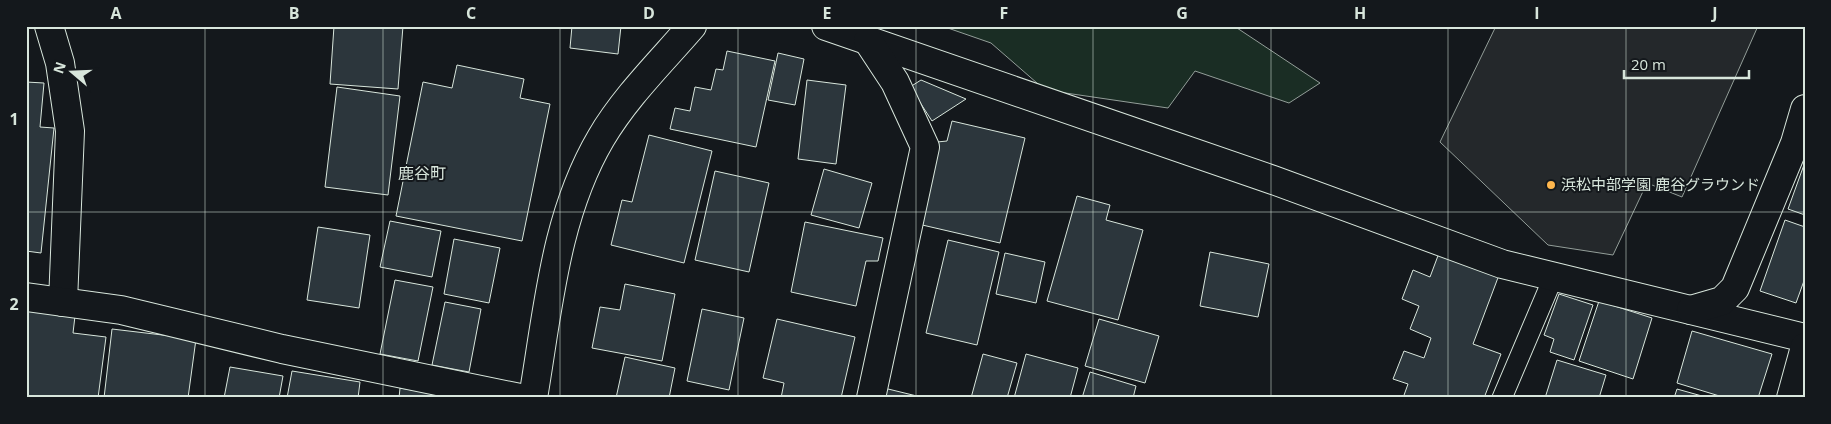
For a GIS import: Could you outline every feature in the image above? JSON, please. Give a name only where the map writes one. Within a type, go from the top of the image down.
[{"type":"street","points":[[49,26],[60,63],[70,132],[63,302]]},
{"type":"street","points":[[533,398],[560,240],[587,164],[618,114],[692,26]]},
{"type":"street","points":[[826,26],[1273,180],[1502,264],[1553,278],[1805,338]]},
{"type":"street","points":[[868,41],[895,82],[925,147],[871,398]]},
{"type":"street","points":[[1691,310],[1722,301],[1735,288],[1795,143],[1805,109]]},
{"type":"street","points":[[26,297],[121,310],[282,349],[520,398]]},
{"type":"street","points":[[1790,398],[1805,347]]},
{"type":"lane","points":[[1502,398],[1553,278]]},
{"type":"green space","points":[[942,26],[1234,26],[1320,83],[1289,103],[1195,71],[1168,108],[1045,90],[991,43]]},
{"type":"shaded area","points":[[1496,26],[1758,26],[1682,197],[1647,183],[1613,255],[1548,245],[1440,142]]},
{"type":"building","points":[[334,26],[403,26],[398,89],[330,84]]},
{"type":"building","points":[[572,26],[621,26],[618,54],[570,48]]},
{"type":"building","points":[[727,51],[775,61],[756,147],[670,129],[675,108],[690,111],[695,87],[711,90],[716,69],[723,70]]},
{"type":"building","points":[[778,53],[804,59],[795,105],[768,100]]},
{"type":"building","points":[[457,65],[524,79],[520,98],[550,104],[522,241],[396,216],[423,82],[452,88]]},
{"type":"building","points":[[807,80],[846,85],[836,164],[798,159]]},
{"type":"building","points":[[921,80],[966,99],[932,121],[910,87]]},
{"type":"building","points":[[26,82],[44,83],[40,127],[54,128],[41,253],[26,251]]},
{"type":"building","points":[[337,87],[400,96],[388,195],[325,187]]},
{"type":"building","points":[[952,121],[1025,138],[1000,243],[918,224],[937,142],[947,141]]},
{"type":"building","points":[[649,135],[712,151],[684,263],[611,245],[622,200],[632,202]]},
{"type":"building","points":[[1805,162],[1805,215],[1788,209]]},
{"type":"building","points":[[824,169],[872,183],[859,228],[811,215]]},
{"type":"building","points":[[715,171],[769,183],[749,272],[695,260]]},
{"type":"building","points":[[1077,196],[1110,205],[1106,220],[1143,230],[1118,320],[1047,301]]},
{"type":"building","points":[[1785,220],[1805,227],[1805,278],[1796,303],[1760,291]]},
{"type":"building","points":[[390,221],[441,231],[432,277],[380,267]]},
{"type":"building","points":[[805,222],[883,238],[878,261],[866,261],[856,306],[791,292]]},
{"type":"building","points":[[318,227],[370,235],[359,308],[307,300]]},
{"type":"building","points":[[454,239],[500,248],[489,303],[444,294]]},
{"type":"building","points":[[948,240],[999,252],[977,345],[926,333]]},
{"type":"building","points":[[1210,252],[1269,264],[1258,317],[1200,306]]},
{"type":"building","points":[[1005,253],[1045,262],[1036,303],[996,294]]},
{"type":"building","points":[[1439,253],[1499,275],[1473,344],[1501,354],[1484,398],[1403,398],[1408,384],[1393,379],[1404,351],[1424,358],[1431,338],[1410,329],[1419,306],[1402,299],[1413,270],[1430,277]]},
{"type":"building","points":[[395,280],[433,287],[418,361],[380,354]]},
{"type":"building","points":[[625,284],[675,294],[662,361],[592,348],[600,307],[620,310]]},
{"type":"building","points":[[1559,294],[1593,305],[1574,360],[1550,352],[1554,339],[1544,335]]},
{"type":"building","points":[[1599,301],[1652,318],[1633,379],[1579,361]]},
{"type":"building","points":[[445,302],[481,309],[469,372],[432,365]]},
{"type":"building","points":[[26,309],[75,316],[73,333],[106,337],[98,398],[26,398]]},
{"type":"building","points":[[702,309],[744,318],[729,390],[687,381]]},
{"type":"building","points":[[777,319],[855,337],[841,398],[781,398],[784,383],[763,378]]},
{"type":"building","points":[[1099,319],[1159,336],[1145,383],[1085,366]]},
{"type":"building","points":[[112,329],[196,339],[188,398],[104,398]]},
{"type":"building","points":[[1692,331],[1772,354],[1758,398],[1726,398],[1677,383]]},
{"type":"building","points":[[983,354],[1017,363],[1007,398],[971,398]]},
{"type":"building","points":[[1026,354],[1078,368],[1070,398],[1014,398]]},
{"type":"building","points":[[625,357],[675,368],[669,398],[616,398]]},
{"type":"building","points":[[1557,360],[1606,375],[1599,398],[1545,398]]},
{"type":"building","points":[[230,367],[283,376],[279,398],[224,398]]},
{"type":"building","points":[[292,371],[360,382],[358,398],[287,398]]},
{"type":"building","points":[[1090,372],[1136,386],[1133,398],[1082,398]]},
{"type":"building","points":[[400,388],[460,398],[399,398]]},
{"type":"building","points":[[884,388],[925,398],[881,398]]},
{"type":"building","points":[[1677,389],[1709,398],[1674,398]]},
{"type":"place","name":"浜松中部学園 鹿谷グラウンド","points":[[1551,185]]},
{"type":"district","name":"鹿谷町","points":[[422,173]]}]
